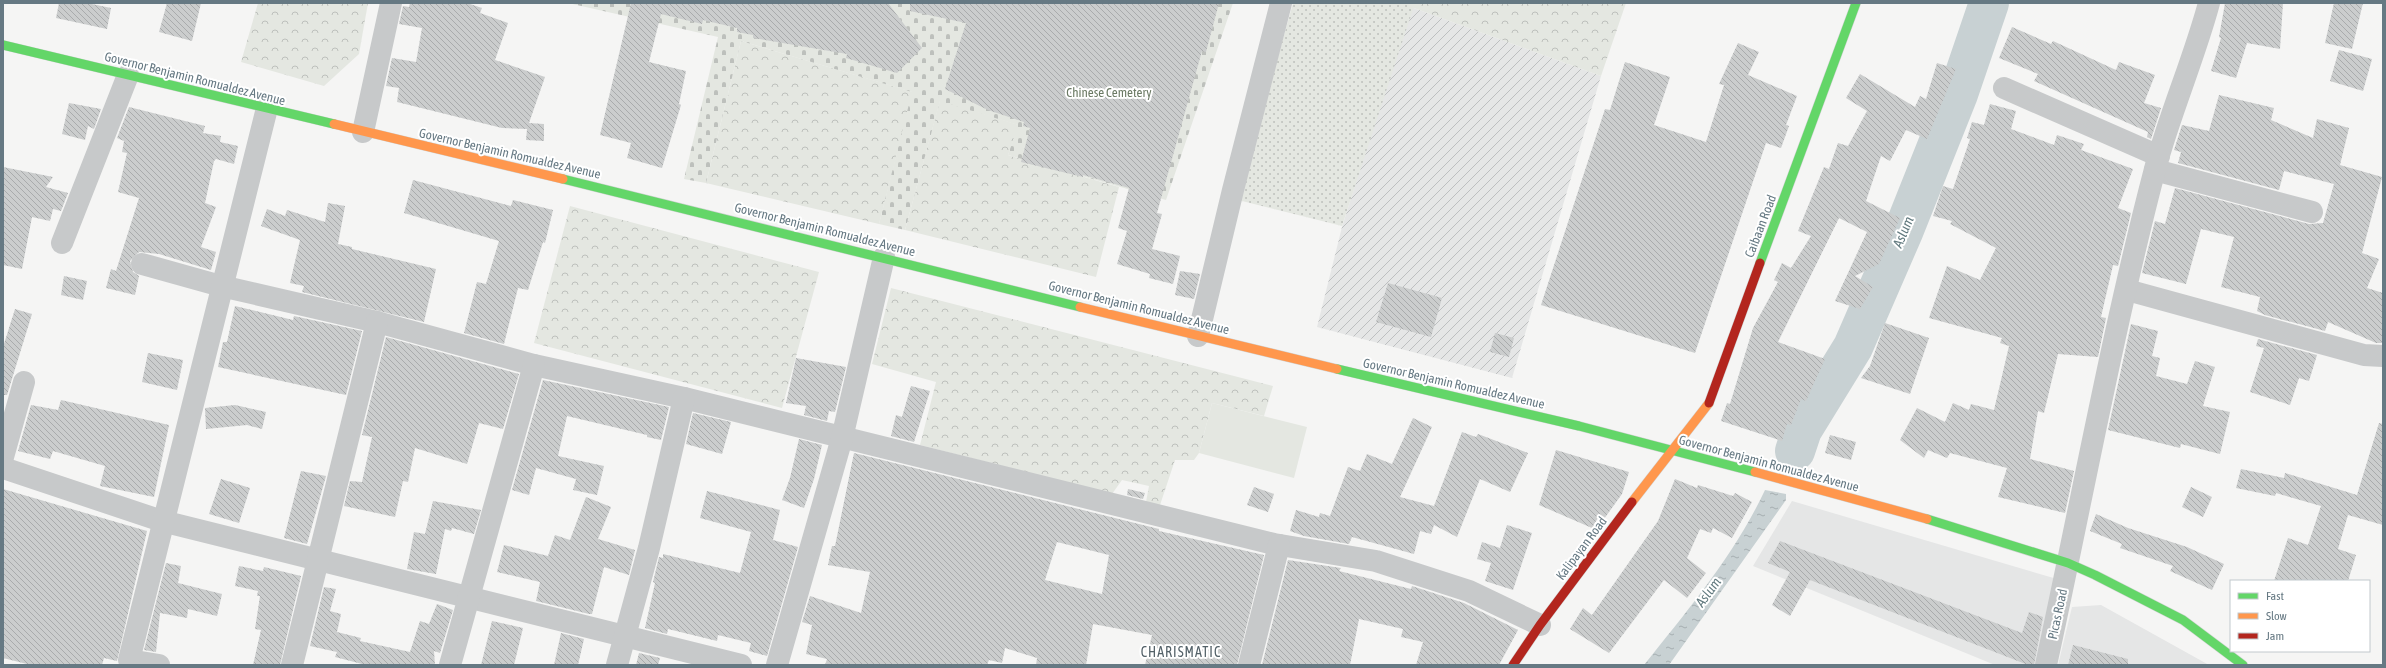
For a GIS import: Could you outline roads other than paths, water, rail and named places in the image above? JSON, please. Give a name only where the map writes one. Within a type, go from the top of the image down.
[{"type":"main road","name":"Caibaan Road","points":[[1673,450],[1707,408],[1856,3]]},
{"type":"main road","name":"Governor Benjamin Romualdez Avenue","points":[[3,45],[884,257],[1198,336],[1673,450],[1966,530],[2068,563],[2124,589],[2183,620],[2243,665]]},
{"type":"main road","name":"Kalipayan Road","points":[[1513,665],[1540,625],[1673,450]]},
{"type":"street","points":[[363,132],[391,3]]},
{"type":"street","points":[[1198,336],[1233,190],[1281,3]]},
{"type":"street","name":"Picas Road","points":[[2046,665],[2127,290],[2157,163],[2176,103],[2196,50],[2209,3]]},
{"type":"street","points":[[62,243],[128,75]]},
{"type":"street","points":[[2004,88],[2157,163],[2312,212]]},
{"type":"street","points":[[159,665],[129,660],[162,521],[267,108]]},
{"type":"street","points":[[777,665],[842,438],[884,257]]},
{"type":"street","points":[[142,264],[221,286],[377,322],[534,365],[684,398],[1279,545],[1376,561],[1469,591],[1540,625]]},
{"type":"street","points":[[2127,290],[2364,355],[2383,356]]},
{"type":"street","points":[[292,665],[377,322]]},
{"type":"street","points":[[450,665],[534,365]]},
{"type":"street","points":[[3,457],[24,382]]},
{"type":"street","points":[[617,665],[650,548],[684,398]]},
{"type":"street","points":[[3,468],[162,521],[624,636],[730,664]]},
{"type":"street","points":[[1249,665],[1279,545]]},
{"type":"water","points":[[1765,490],[1786,494],[1786,500],[1669,665],[1644,665],[1710,581],[1740,537]]},
{"type":"waterway","name":"Aslum","points":[[1795,451],[1802,430],[1853,347],[1903,232],[1958,94],[1989,3]]},
{"type":"district","name":"CHARISMATIC","points":[[1181,652]]},
{"type":"park label","name":"Chinese Cemetery","points":[[1109,92]]}]
